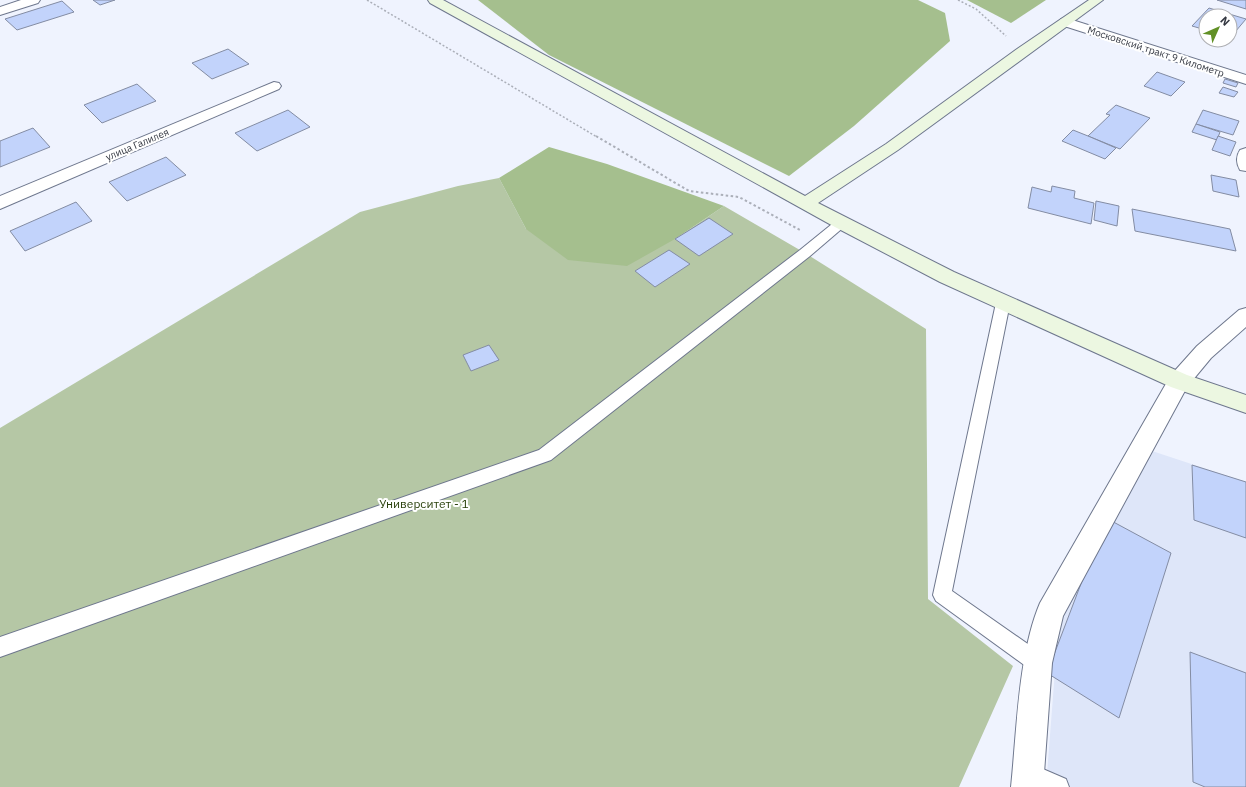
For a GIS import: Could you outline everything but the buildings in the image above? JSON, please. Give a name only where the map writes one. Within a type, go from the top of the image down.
[{"type":"street","points":[[0,11],[34,0]]},
{"type":"street","points":[[434,0],[840,223],[947,278],[1179,381],[1246,404]]},
{"type":"street","points":[[806,203],[892,147],[1096,0]]},
{"type":"street","name":"Московский тракт 9 Километр","points":[[1066,22],[1246,80]]},
{"type":"street","name":"улица Галилея","points":[[0,203],[274,86]]},
{"type":"street","points":[[1246,153],[1246,166]]},
{"type":"street","points":[[1028,780],[1038,663],[1050,612],[1179,381],[1204,352],[1246,315]]},
{"type":"lane","points":[[0,647],[544,455],[820,241],[840,223]]},
{"type":"lane","points":[[1004,303],[942,595],[1038,663]]},
{"type":"lane","points":[[1028,780],[1058,787]]},
{"type":"path","points":[[367,0],[689,191],[739,197],[820,241]]},
{"type":"path","points":[[958,0],[976,9],[1022,52]]},
{"type":"shaded area","points":[[1149,450],[1246,482],[1246,787],[1046,787],[1059,619]]},
{"type":"green space","points":[[478,0],[918,0],[945,13],[950,41],[854,126],[789,176],[549,55]]},
{"type":"green space","points":[[967,0],[1046,0],[1011,23]]},
{"type":"green space","points":[[549,147],[607,164],[724,206],[675,239],[627,266],[568,260],[526,229],[499,178]]},
{"type":"green space","name":"Университет - 1","points":[[499,178],[526,229],[675,239],[724,206],[805,253],[926,329],[928,599],[1013,666],[959,787],[0,787],[0,428],[360,212],[458,186]]}]
